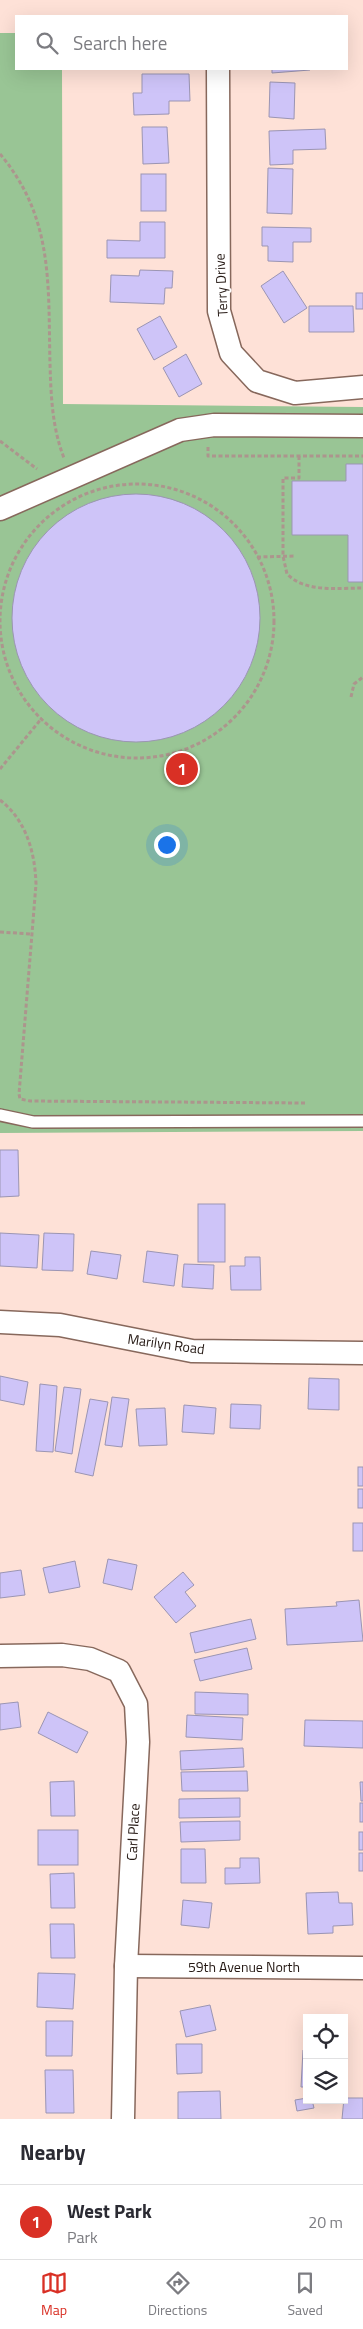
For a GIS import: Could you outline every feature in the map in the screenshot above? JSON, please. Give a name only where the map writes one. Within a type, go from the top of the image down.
[{"type":"street","name":"Terry Drive","points":[[218,70],[219,311],[231,354],[257,381],[295,393],[363,387]]},
{"type":"street","points":[[0,510],[165,435],[194,427],[214,425],[363,426]]},
{"type":"street","name":"Marilyn Road","points":[[0,1322],[60,1325],[192,1351],[363,1353]]},
{"type":"street","name":"Carl Place","points":[[0,1656],[62,1655],[90,1659],[119,1672],[136,1704],[138,1742],[126,1966],[123,2119]]},
{"type":"street","name":"59th Avenue North","points":[[126,1966],[363,1968]]},
{"type":"lane","points":[[0,1115],[33,1122],[363,1121]]},
{"type":"path","points":[[0,154],[14,171],[31,201],[45,250],[48,284],[51,405],[61,449],[66,462]]},
{"type":"path","points":[[208,440],[208,456],[363,456]]},
{"type":"path","points":[[0,441],[58,484]]},
{"type":"path","points":[[299,456],[298,478],[284,478],[283,556],[287,574],[302,585],[330,588],[363,588]]},
{"type":"path","points":[[146,484],[165,487],[192,496],[218,511],[241,533],[257,557],[264,573],[271,598],[273,624],[270,650],[261,678],[250,697],[235,715],[216,732],[176,752],[129,757],[101,752],[83,746],[65,737],[42,718],[25,699],[10,670],[2,643],[0,612],[5,584],[19,550],[39,524],[58,509],[84,494],[113,486],[146,484]]},
{"type":"path","points":[[257,557],[296,556]]},
{"type":"path","points":[[352,697],[354,684],[363,677]]},
{"type":"path","points":[[0,770],[42,718]]},
{"type":"path","points":[[0,800],[15,814],[32,848],[36,884],[19,1094],[23,1101],[314,1103]]},
{"type":"path","points":[[0,932],[31,934]]},
{"type":"green space","points":[[0,33],[15,33],[15,70],[62,70],[63,404],[363,407],[363,1131],[0,1133]]},
{"type":"building","points":[[272,70],[310,70],[272,73]]},
{"type":"building","points":[[142,74],[189,74],[190,101],[169,101],[169,114],[134,115],[133,93],[142,93]]},
{"type":"building","points":[[270,82],[295,83],[294,119],[269,117]]},
{"type":"building","points":[[142,127],[167,127],[169,163],[143,164]]},
{"type":"building","points":[[325,129],[326,149],[293,150],[293,164],[270,165],[269,131]]},
{"type":"building","points":[[268,168],[293,169],[292,214],[267,213]]},
{"type":"building","points":[[141,174],[166,174],[166,211],[141,211]]},
{"type":"building","points":[[140,222],[165,222],[165,258],[107,258],[107,240],[140,241]]},
{"type":"building","points":[[262,227],[311,228],[311,242],[293,242],[293,262],[268,261],[268,246],[262,246]]},
{"type":"building","points":[[140,270],[173,271],[172,288],[165,288],[164,304],[110,302],[111,275],[139,276]]},
{"type":"building","points":[[283,271],[307,308],[284,323],[261,286]]},
{"type":"building","points":[[356,293],[363,293],[363,309],[356,309]]},
{"type":"building","points":[[309,306],[353,306],[354,332],[309,332]]},
{"type":"building","points":[[160,316],[177,347],[154,360],[137,329]]},
{"type":"building","points":[[186,354],[202,384],[179,397],[163,368]]},
{"type":"building","points":[[346,464],[363,464],[363,582],[348,582],[348,535],[292,535],[292,481],[346,481]]},
{"type":"building","points":[[136,494],[160,496],[183,503],[205,515],[224,530],[239,549],[251,571],[258,594],[260,618],[258,642],[251,665],[239,687],[224,706],[205,721],[183,733],[160,740],[136,742],[112,740],[89,733],[67,721],[48,706],[33,687],[21,665],[14,642],[12,618],[14,594],[21,571],[33,549],[48,530],[67,515],[89,503],[112,496]]},
{"type":"building","points":[[0,1150],[18,1150],[19,1196],[0,1197]]},
{"type":"building","points":[[198,1204],[225,1204],[225,1262],[198,1262]]},
{"type":"building","points":[[0,1233],[39,1235],[37,1268],[0,1266]]},
{"type":"building","points":[[44,1233],[74,1234],[73,1271],[42,1270]]},
{"type":"building","points":[[91,1251],[121,1255],[117,1279],[87,1274]]},
{"type":"building","points":[[147,1251],[178,1255],[174,1286],[143,1282]]},
{"type":"building","points":[[245,1257],[260,1257],[261,1290],[231,1290],[230,1266],[245,1266]]},
{"type":"building","points":[[184,1264],[214,1265],[213,1289],[182,1287]]},
{"type":"building","points":[[0,1376],[28,1382],[24,1405],[0,1400]]},
{"type":"building","points":[[309,1378],[339,1379],[339,1410],[308,1409]]},
{"type":"building","points":[[40,1384],[57,1386],[53,1452],[36,1451]]},
{"type":"building","points":[[64,1387],[81,1389],[72,1454],[55,1451]]},
{"type":"building","points":[[112,1397],[129,1399],[122,1447],[105,1445]]},
{"type":"building","points":[[90,1399],[108,1402],[93,1476],[75,1472]]},
{"type":"building","points":[[231,1404],[261,1405],[260,1429],[230,1428]]},
{"type":"building","points":[[184,1405],[216,1408],[214,1434],[182,1432]]},
{"type":"building","points":[[165,1408],[167,1445],[139,1446],[136,1409]]},
{"type":"building","points":[[358,1467],[363,1467],[363,1486],[358,1486]]},
{"type":"building","points":[[358,1489],[363,1489],[363,1508],[358,1508]]},
{"type":"building","points":[[353,1523],[363,1523],[363,1551],[353,1551]]},
{"type":"building","points":[[108,1559],[137,1565],[132,1590],[103,1583]]},
{"type":"building","points":[[75,1561],[80,1587],[49,1593],[43,1568]]},
{"type":"building","points":[[21,1570],[25,1595],[0,1598],[0,1573]]},
{"type":"building","points":[[183,1572],[194,1585],[185,1592],[196,1606],[176,1623],[154,1597]]},
{"type":"building","points":[[359,1600],[363,1641],[287,1645],[285,1609],[337,1606],[336,1602]]},
{"type":"building","points":[[251,1619],[256,1639],[195,1653],[190,1633]]},
{"type":"building","points":[[247,1648],[252,1669],[200,1681],[194,1660]]},
{"type":"building","points":[[195,1692],[248,1694],[248,1715],[195,1714]]},
{"type":"building","points":[[18,1702],[21,1727],[0,1730],[0,1704]]},
{"type":"building","points":[[48,1712],[88,1732],[77,1753],[38,1733]]},
{"type":"building","points":[[187,1715],[243,1718],[242,1740],[186,1737]]},
{"type":"building","points":[[305,1720],[363,1721],[363,1748],[304,1746]]},
{"type":"building","points":[[243,1748],[244,1767],[181,1770],[180,1751]]},
{"type":"building","points":[[247,1771],[248,1791],[182,1791],[181,1772]]},
{"type":"building","points":[[74,1781],[75,1816],[51,1816],[50,1782]]},
{"type":"building","points":[[360,1782],[363,1782],[363,1801],[361,1801]]},
{"type":"building","points":[[240,1798],[240,1817],[179,1818],[179,1799]]},
{"type":"building","points":[[360,1803],[363,1803],[363,1822],[360,1822]]},
{"type":"building","points":[[240,1821],[240,1840],[181,1842],[180,1822]]},
{"type":"building","points":[[38,1830],[78,1830],[78,1865],[38,1865]]},
{"type":"building","points":[[359,1832],[363,1832],[363,1850],[359,1850]]},
{"type":"building","points":[[181,1849],[205,1849],[206,1883],[181,1883]]},
{"type":"building","points":[[359,1853],[363,1853],[363,1871],[359,1871]]},
{"type":"building","points":[[240,1858],[259,1858],[260,1883],[225,1884],[225,1868],[240,1868]]},
{"type":"building","points":[[74,1873],[75,1908],[51,1908],[50,1874]]},
{"type":"building","points":[[338,1892],[339,1903],[352,1903],[353,1925],[333,1926],[333,1933],[308,1934],[306,1893]]},
{"type":"building","points":[[183,1900],[212,1903],[209,1928],[181,1925]]},
{"type":"building","points":[[50,1924],[74,1924],[75,1958],[51,1958]]},
{"type":"building","points":[[38,1973],[75,1974],[73,2009],[37,2007]]},
{"type":"building","points":[[210,2005],[216,2030],[186,2037],[180,2011]]},
{"type":"building","points":[[46,2021],[73,2021],[72,2056],[46,2056]]},
{"type":"building","points":[[176,2044],[202,2044],[202,2073],[177,2074]]},
{"type":"building","points":[[303,2050],[303,2087],[301,2087]]},
{"type":"building","points":[[45,2070],[73,2070],[74,2113],[46,2113]]},
{"type":"building","points":[[220,2091],[221,2119],[178,2119],[178,2092]]},
{"type":"building","points":[[348,2098],[363,2098],[363,2119],[342,2119],[343,2104],[348,2104]]},
{"type":"building","points":[[303,2099],[303,2104],[313,2104],[314,2108],[297,2111],[295,2100]]},
{"type":"place","name":"West Park","points":[[182,769]]}]
